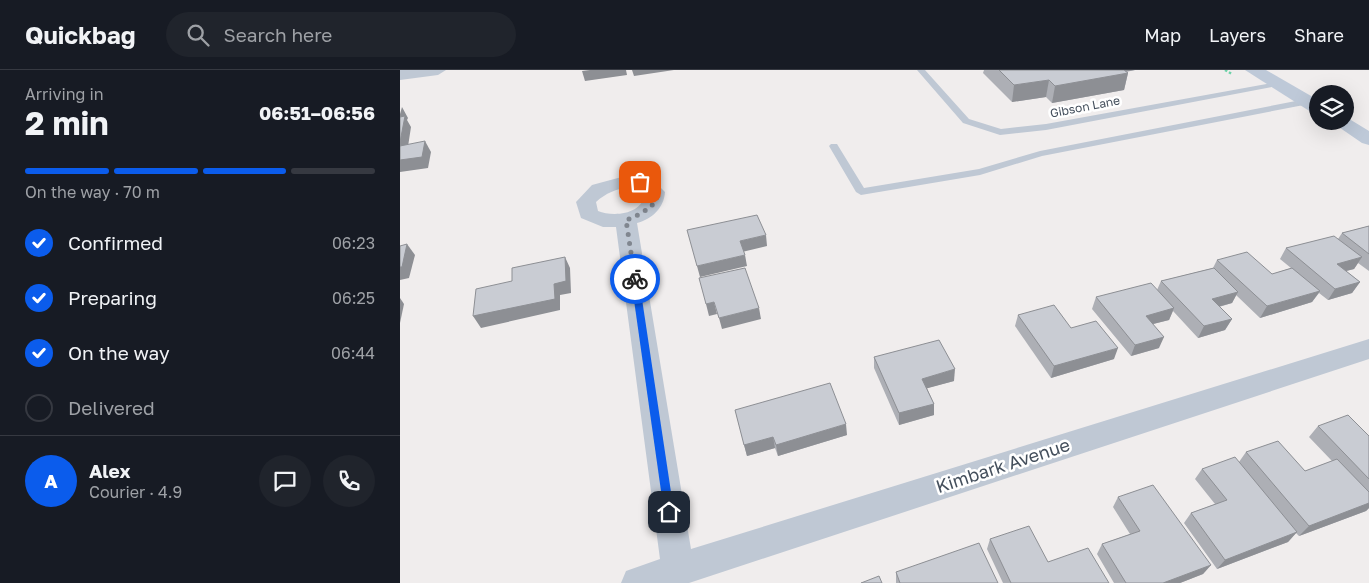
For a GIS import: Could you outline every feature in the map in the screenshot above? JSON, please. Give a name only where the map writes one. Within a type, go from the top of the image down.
[{"type":"street","points":[[400,75],[438,70]]},
{"type":"street","points":[[1254,70],[1309,103]]},
{"type":"street","points":[[1354,130],[1369,139]]},
{"type":"street","points":[[626,220],[678,570]]},
{"type":"street","name":"Kimbark Avenue","points":[[638,583],[1369,349]]},
{"type":"lane","name":"Gibson Lane","points":[[921,70],[966,120],[1000,132],[1046,127],[1277,84]]},
{"type":"lane","points":[[834,146],[861,192],[980,172],[1040,154],[1309,106]]},
{"type":"building","points":[[999,70],[1124,70],[1128,73],[1055,86],[1049,80],[1014,85]]},
{"type":"building","points":[[405,116],[400,142],[400,117]]},
{"type":"building","points":[[425,141],[422,157],[400,160],[400,146]]},
{"type":"building","points":[[757,215],[766,235],[740,241],[745,255],[697,266],[687,230]]},
{"type":"building","points":[[1369,226],[1369,254],[1342,233]]},
{"type":"building","points":[[1334,236],[1362,257],[1337,264],[1360,282],[1335,289],[1286,248]]},
{"type":"building","points":[[407,244],[402,267],[400,267],[400,246]]},
{"type":"building","points":[[1247,252],[1272,274],[1292,268],[1320,291],[1267,306],[1217,260]]},
{"type":"building","points":[[565,257],[566,281],[554,284],[555,299],[473,316],[476,289],[512,281],[512,268]]},
{"type":"building","points":[[745,268],[759,308],[719,318],[714,302],[706,304],[699,278]]},
{"type":"building","points":[[1214,268],[1238,292],[1212,299],[1232,319],[1204,326],[1161,281]]},
{"type":"building","points":[[1151,283],[1174,308],[1146,316],[1164,337],[1135,345],[1096,297]]},
{"type":"building","points":[[1054,305],[1071,328],[1096,321],[1118,348],[1054,366],[1018,315]]},
{"type":"building","points":[[939,340],[955,369],[922,379],[934,404],[899,413],[874,357]]},
{"type":"building","points":[[830,383],[846,424],[776,445],[773,437],[744,445],[735,410]]},
{"type":"building","points":[[1348,415],[1369,436],[1369,479],[1318,426]]},
{"type":"building","points":[[1278,441],[1305,471],[1337,459],[1369,492],[1369,503],[1309,526],[1246,452]]},
{"type":"building","points":[[1235,457],[1297,532],[1225,560],[1191,513],[1227,500],[1202,469]]},
{"type":"building","points":[[1153,485],[1211,565],[1163,583],[1126,583],[1102,544],[1140,531],[1118,497]]},
{"type":"building","points":[[1029,526],[1048,562],[1088,548],[1109,583],[1011,583],[990,539]]},
{"type":"building","points":[[979,543],[998,583],[900,583],[896,572]]},
{"type":"building","points":[[879,576],[882,583],[861,583]]},
{"type":"way so far","points":[[635,279],[626,220],[648,210],[655,203],[657,196],[655,190],[649,185],[640,182]]},
{"type":"route","points":[[635,279],[669,512]]}]
